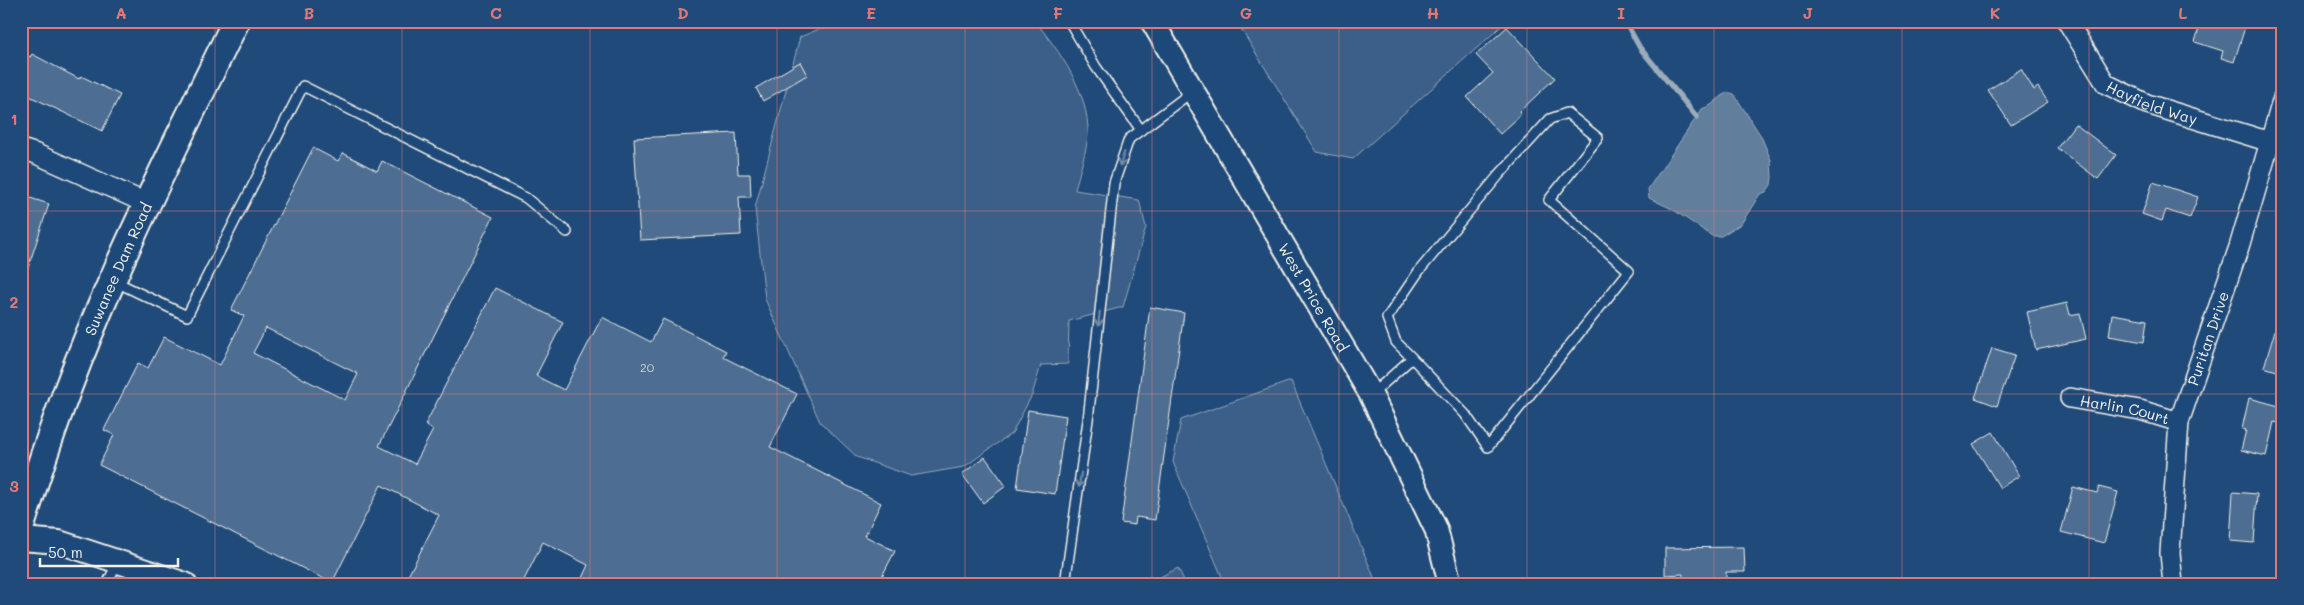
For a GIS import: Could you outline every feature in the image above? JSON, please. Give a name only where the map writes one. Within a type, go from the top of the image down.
[{"type":"main road","name":"Suwanee Dam Road","points":[[21,526],[72,376],[112,280],[236,21]]},
{"type":"street","name":"West Price Road","points":[[1152,21],[1371,395],[1436,529],[1450,584]]},
{"type":"street","name":"Hayfield Way","points":[[2068,21],[2106,84],[2147,104],[2270,142]]},
{"type":"street","name":"Puritan Drive","points":[[2173,584],[2170,553],[2179,422],[2239,247],[2283,98]]},
{"type":"street","points":[[21,149],[148,204]]},
{"type":"street","name":"Harlin Court","points":[[2070,398],[2140,410],[2179,422]]},
{"type":"street","points":[[21,539],[59,542],[185,584]]},
{"type":"lane","points":[[1069,21],[1096,67],[1141,130]]},
{"type":"lane","points":[[112,280],[187,316],[303,86],[526,198],[567,232]]},
{"type":"lane","points":[[1064,584],[1088,420],[1114,183],[1129,139],[1193,90]]},
{"type":"lane","points":[[1567,113],[1598,138],[1549,200],[1630,271],[1488,447],[1465,414],[1412,358],[1396,342],[1386,318],[1420,271],[1499,175],[1550,120],[1567,113]]},
{"type":"lane","points":[[1371,395],[1412,358]]},
{"type":"lane","points":[[107,584],[118,561]]},
{"type":"shaded area","points":[[839,21],[1035,21],[1063,59],[1084,103],[1088,134],[1085,154],[1075,190],[1139,200],[1146,227],[1123,307],[1069,321],[1068,364],[1041,365],[1032,395],[1012,433],[964,467],[911,476],[857,457],[820,422],[765,299],[755,208],[800,37]]},
{"type":"shaded area","points":[[1236,21],[1507,21],[1353,159],[1317,152]]},
{"type":"shaded area","points":[[1727,92],[1734,94],[1761,136],[1771,160],[1772,177],[1771,185],[1766,192],[1760,194],[1741,224],[1721,236],[1712,236],[1672,209],[1649,198],[1648,189],[1702,109],[1711,105]]},
{"type":"shaded area","points":[[1291,381],[1377,584],[1225,584],[1173,462],[1181,420]]},
{"type":"shaded area","points":[[1178,568],[1186,584],[1153,584],[1152,581]]},
{"type":"building","points":[[2201,21],[2247,21],[2234,62],[2221,58],[2223,51],[2195,42]]},
{"type":"building","points":[[1507,27],[1555,78],[1519,112],[1521,115],[1500,134],[1467,97],[1493,73],[1476,55]]},
{"type":"building","points":[[21,53],[30,57],[32,54],[79,79],[81,76],[120,95],[102,131],[21,92]]},
{"type":"building","points":[[800,62],[807,75],[763,101],[756,88]]},
{"type":"building","points":[[2021,69],[2034,90],[2038,87],[2048,102],[2011,125],[1988,90]]},
{"type":"building","points":[[2075,124],[2116,155],[2098,179],[2057,148]]},
{"type":"building","points":[[736,133],[738,174],[750,174],[751,197],[739,197],[741,235],[640,240],[634,138]]},
{"type":"building","points":[[313,148],[338,161],[343,153],[377,171],[382,161],[493,217],[379,446],[415,464],[433,430],[425,425],[495,288],[563,322],[536,376],[564,390],[602,317],[651,342],[663,319],[726,351],[723,357],[797,394],[770,447],[881,503],[865,536],[895,551],[878,584],[594,584],[582,578],[588,565],[543,542],[522,584],[404,584],[439,515],[381,485],[332,583],[99,465],[114,435],[104,430],[138,363],[148,368],[164,337],[220,365],[244,316],[231,310]],"holes":[[[266,328],[358,374],[345,400],[253,353]]]},
{"type":"building","points":[[2153,182],[2198,197],[2190,218],[2166,210],[2162,221],[2142,214]]},
{"type":"building","points":[[21,195],[49,204],[24,280],[21,280]]},
{"type":"building","points":[[2067,303],[2070,315],[2080,313],[2086,339],[2036,350],[2027,312]]},
{"type":"building","points":[[1150,307],[1184,313],[1155,520],[1136,517],[1135,525],[1121,523]]},
{"type":"building","points":[[2112,314],[2147,320],[2144,342],[2109,336]]},
{"type":"building","points":[[2279,317],[2283,317],[2283,373],[2264,367]]},
{"type":"building","points":[[1992,348],[2015,355],[1997,406],[1975,398]]},
{"type":"building","points":[[2249,398],[2283,407],[2283,424],[2274,422],[2266,456],[2241,450],[2246,430],[2242,429]]},
{"type":"building","points":[[1028,410],[1066,416],[1055,494],[1017,488]]},
{"type":"building","points":[[1993,432],[2019,476],[2000,488],[1973,444]]},
{"type":"building","points":[[985,457],[1006,486],[983,503],[962,474]]},
{"type":"building","points":[[2073,487],[2097,493],[2099,487],[2118,492],[2104,543],[2061,532]]},
{"type":"building","points":[[2233,492],[2257,494],[2254,543],[2230,541]]},
{"type":"building","points":[[1744,547],[1745,572],[1726,572],[1726,583],[1683,584],[1683,574],[1665,575],[1665,548]]},
{"type":"waterway","points":[[1625,21],[1640,48],[1697,117]]}]
